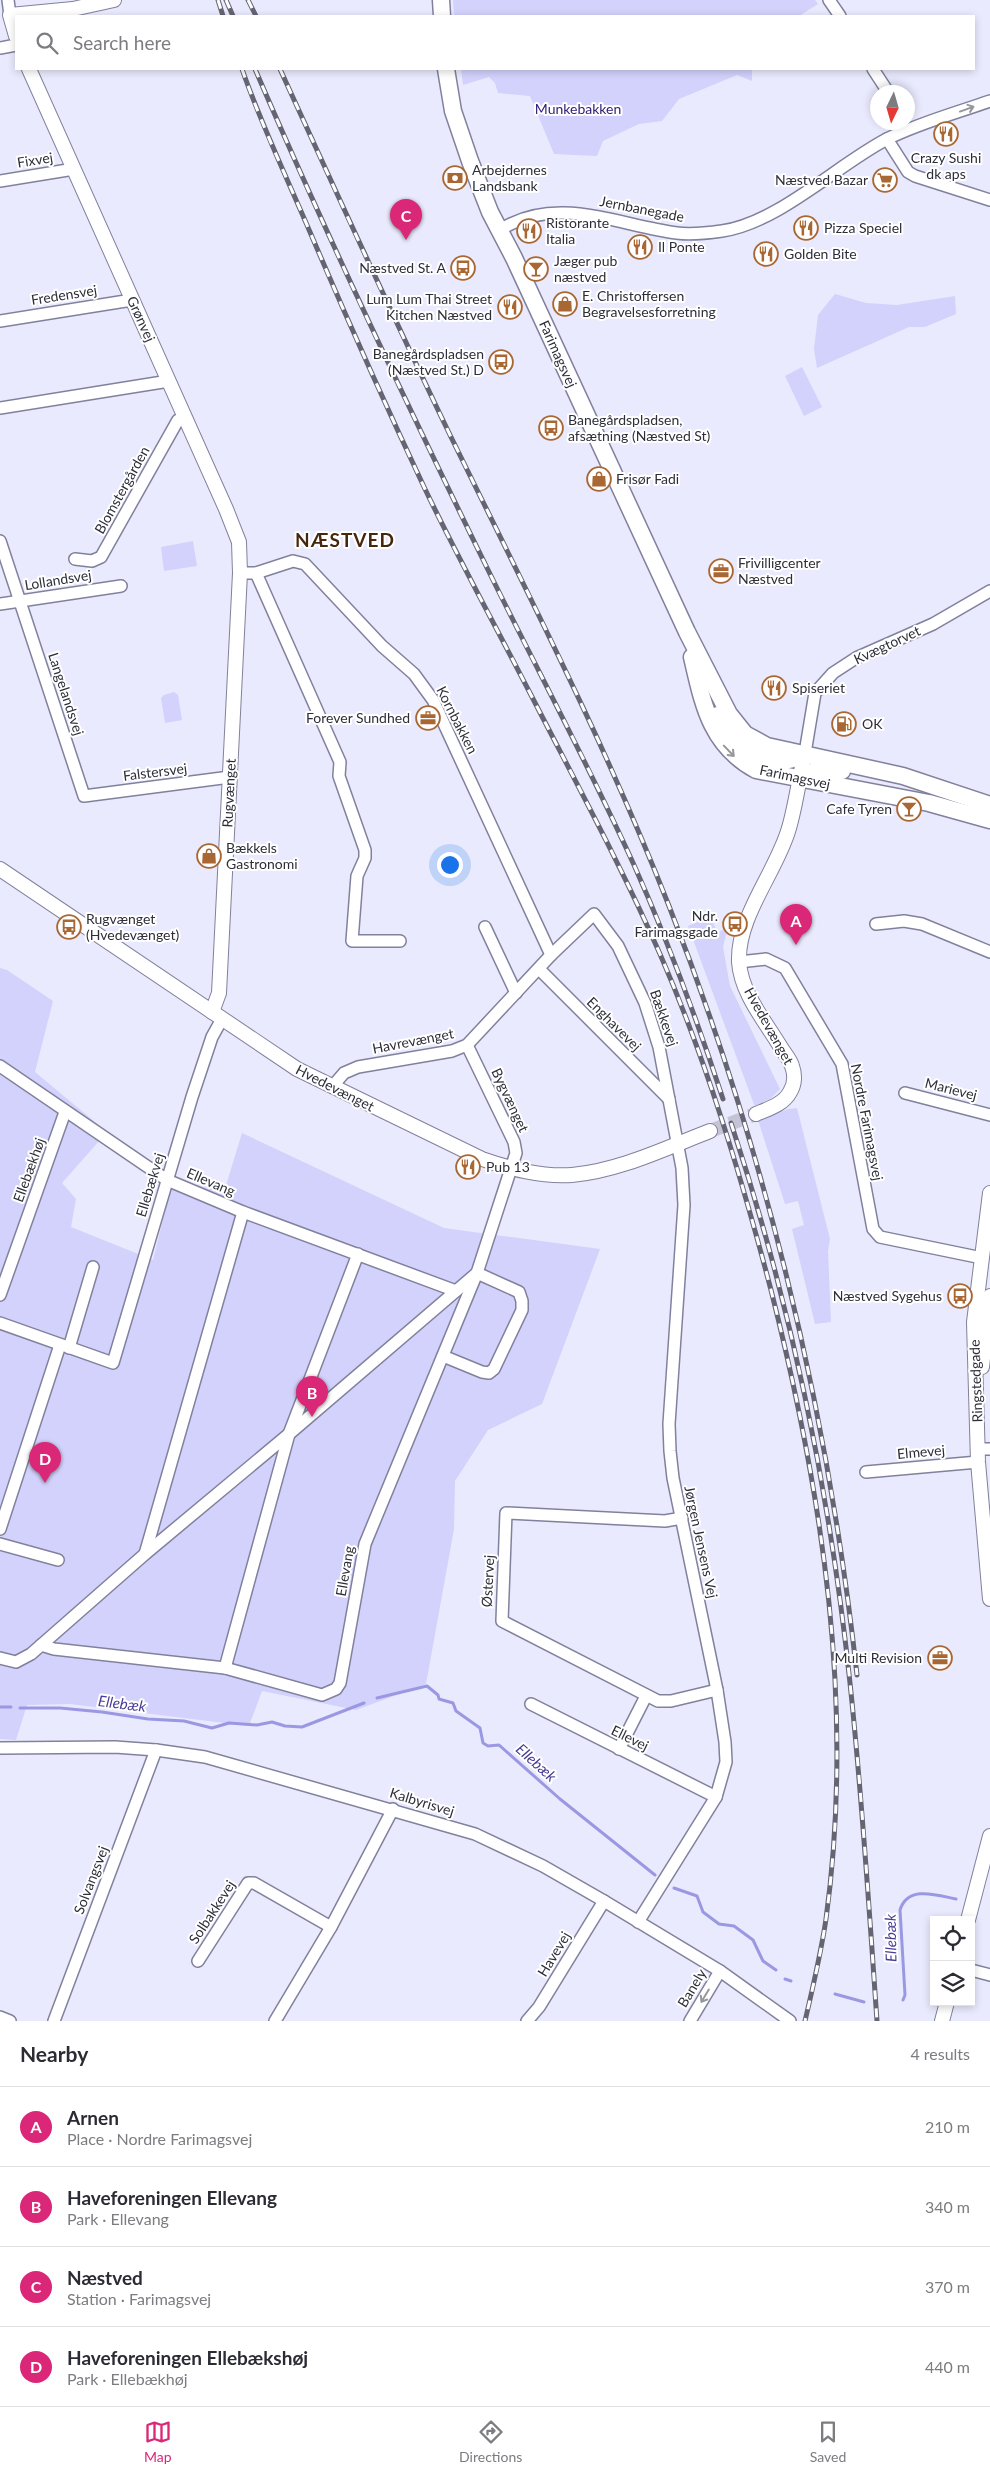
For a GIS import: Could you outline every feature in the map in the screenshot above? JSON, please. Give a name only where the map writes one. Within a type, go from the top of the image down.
[{"type":"main road","points":[[441,0],[442,15]]},
{"type":"main road","name":"Farimagsvej","points":[[446,70],[456,119],[486,202],[687,632],[728,714],[745,734],[767,746],[903,776],[940,790],[990,805]]},
{"type":"main road","name":"Farimagsvej","points":[[687,632],[701,692],[713,726],[723,745],[738,760],[756,770],[799,780],[929,802],[990,820]]},
{"type":"main road","points":[[701,692],[730,734],[749,752],[778,761],[788,761],[805,753]]},
{"type":"main road","points":[[799,780],[810,772],[826,768],[924,789],[940,790]]},
{"type":"street","points":[[8,0],[15,32]]},
{"type":"street","points":[[10,14],[72,9],[114,0]]},
{"type":"street","points":[[830,0],[839,15]]},
{"type":"street","points":[[0,48],[15,45]]},
{"type":"street","name":"Grønvej","points":[[30,70],[226,509],[239,542],[240,573]]},
{"type":"street","points":[[874,70],[883,85]]},
{"type":"street","name":"Jernbanegade","points":[[915,124],[990,101]]},
{"type":"street","name":"Jernbanegade","points":[[500,230],[512,222],[530,216],[569,213],[592,215],[677,233],[724,231],[745,226],[808,191],[903,130]]},
{"type":"street","points":[[887,139],[908,172],[915,176],[990,200]]},
{"type":"street","name":"Fixvej","points":[[0,181],[74,169]]},
{"type":"street","name":"Fredensvej","points":[[0,321],[132,300]]},
{"type":"street","points":[[0,408],[169,380]]},
{"type":"street","name":"Blomstergården","points":[[75,559],[92,561],[101,557],[178,420],[186,418]]},
{"type":"street","name":"Langelandsvej","points":[[0,540],[84,796]]},
{"type":"street","name":"Kornbakken","points":[[240,573],[256,574],[293,561],[305,564],[382,646],[419,680],[433,700],[551,955]]},
{"type":"street","name":"Rugvænget","points":[[217,1015],[240,573]]},
{"type":"street","points":[[256,574],[340,762],[339,776],[365,850],[365,858],[357,876],[352,941],[400,941]]},
{"type":"street","name":"Lollandsvej","points":[[0,604],[121,586]]},
{"type":"street","name":"Kvægtorvet","points":[[799,780],[815,694],[833,673],[856,658],[933,624],[990,591]]},
{"type":"street","name":"Falstersvej","points":[[84,796],[230,777]]},
{"type":"street","name":"Hvedevænget","points":[[756,1114],[780,1103],[790,1092],[795,1079],[792,1065],[750,998],[739,962],[742,937],[756,899],[778,859],[790,827],[799,780]]},
{"type":"street","name":"Hvedevænget","points":[[0,869],[297,1069],[482,1159],[512,1169],[562,1174],[605,1170],[710,1131]]},
{"type":"street","name":"Havrevænget","points":[[332,1087],[344,1073],[358,1068],[452,1051],[468,1045],[551,955],[594,914]]},
{"type":"street","name":"Bækkevej","points":[[594,914],[618,946],[645,1003],[659,1047],[678,1143]]},
{"type":"street","points":[[876,924],[904,921],[922,924],[990,952]]},
{"type":"street","points":[[485,926],[516,993]]},
{"type":"street","name":"Nordre Farimagsvej","points":[[739,962],[766,959],[785,968],[842,1064],[873,1229],[880,1237],[982,1258]]},
{"type":"street","name":"Enghavevej","points":[[539,969],[669,1099]]},
{"type":"street","name":"Ellebækvej","points":[[65,1346],[113,1363],[167,1180],[212,1037],[217,1015]]},
{"type":"street","name":"Bygvænget","points":[[468,1045],[514,1142],[516,1153],[512,1169]]},
{"type":"street","points":[[0,1066],[167,1180]]},
{"type":"street","name":"Marievej","points":[[905,1094],[990,1114]]},
{"type":"street","name":"Ellebækhøj","points":[[0,1296],[66,1112]]},
{"type":"street","name":"Jørgen Jensens Vej","points":[[638,1922],[716,1797],[726,1762],[717,1690],[673,1478],[670,1424],[684,1205],[682,1168],[678,1143]]},
{"type":"street","name":"Ellevang","points":[[41,1646],[225,1668],[322,1695],[336,1689],[340,1683],[364,1544],[478,1273],[512,1169]]},
{"type":"street","name":"Ellevang","points":[[167,1180],[243,1212],[456,1291]]},
{"type":"street","name":"Ringstedgade","points":[[990,1193],[974,1322],[977,1403],[982,1453],[990,1599]]},
{"type":"street","name":"Ellevang","points":[[145,1554],[243,1212]]},
{"type":"street","points":[[225,1668],[289,1434],[358,1254]]},
{"type":"street","points":[[0,1529],[93,1267]]},
{"type":"street","points":[[0,1658],[16,1662],[41,1646],[145,1554],[478,1273],[519,1292],[522,1310],[494,1369],[489,1373],[482,1372],[443,1356]]},
{"type":"street","points":[[977,1403],[990,1296]]},
{"type":"street","points":[[0,1324],[65,1346]]},
{"type":"street","name":"Elmevej","points":[[866,1472],[982,1453]]},
{"type":"street","name":"Østervej","points":[[682,1518],[665,1522],[506,1513],[502,1621],[658,1701],[671,1701],[717,1690]]},
{"type":"street","points":[[0,1544],[58,1560]]},
{"type":"street","points":[[619,1749],[646,1696]]},
{"type":"street","name":"Ellevej","points":[[531,1704],[716,1797]]},
{"type":"street","name":"Kalbyrisvej","points":[[0,1748],[115,1748],[156,1750],[205,1757],[394,1809],[475,1834],[544,1866],[604,1901],[720,1971],[790,2021]]},
{"type":"street","name":"Solvangsvej","points":[[54,2021],[156,1750]]},
{"type":"street","points":[[275,2021],[331,1927],[394,1809]]},
{"type":"street","points":[[969,1916],[990,1836]]},
{"type":"street","name":"Solbakkevej","points":[[198,1961],[248,1883],[254,1883],[331,1927]]},
{"type":"street","name":"Havevej","points":[[527,2021],[539,2007],[604,1901]]},
{"type":"street","name":"Banely","points":[[690,2021],[720,1971]]},
{"type":"street","points":[[975,1971],[990,1975]]},
{"type":"street","points":[[942,2021],[946,2006]]},
{"type":"street","points":[[0,2018],[10,2021]]},
{"type":"green space","points":[[453,0],[815,0],[818,4],[801,15],[454,15]]},
{"type":"green space","name":"Munkebakken","points":[[461,70],[752,70],[752,81],[737,75],[679,99],[662,121],[639,124],[603,141],[597,156],[554,154],[530,96],[498,93],[495,83],[489,77],[463,85]]},
{"type":"green space","points":[[835,294],[866,303],[897,305],[955,296],[956,314],[925,327],[909,327],[817,368],[814,349],[818,315]]},
{"type":"green space","points":[[802,367],[822,407],[804,416],[785,376]]},
{"type":"green space","points":[[193,541],[197,566],[164,571],[161,547]]},
{"type":"green space","points":[[174,692],[178,695],[182,720],[165,723],[161,698]]},
{"type":"green space","points":[[710,917],[718,933],[728,926],[723,947],[730,986],[780,1089],[770,1099],[755,1107],[688,926]]},
{"type":"green space","points":[[0,968],[7,970],[53,1001],[35,1072],[107,1132],[62,1183],[76,1199],[71,1227],[153,1260],[173,1179],[224,1192],[242,1133],[444,1228],[600,1249],[542,1404],[488,1430],[455,1481],[454,1529],[426,1684],[356,1710],[262,1691],[249,1726],[70,1704],[27,1705],[16,1740],[0,1739]]},
{"type":"green space","points":[[797,1108],[830,1239],[828,1251],[831,1322],[815,1324],[792,1229],[804,1225],[798,1201],[785,1204],[758,1120],[788,1109]]},
{"type":"waterway","name":"Ellebæk","points":[[377,1698],[427,1686],[438,1695],[439,1699],[453,1703],[456,1711],[480,1728],[483,1743],[488,1746],[499,1745],[560,1799],[655,1875]]},
{"type":"waterway","name":"Ellebæk","points":[[20,1708],[60,1708],[102,1712],[148,1719],[184,1721],[212,1728],[229,1723],[257,1725],[272,1722],[285,1726],[302,1727],[364,1703]]},
{"type":"waterway","name":"Ellebæk","points":[[0,1707],[11,1707]]},
{"type":"waterway","name":"Ellebæk","points":[[674,1888],[697,1896],[703,1912],[719,1924],[734,1926],[753,1940],[763,1961],[776,1970]]},
{"type":"waterway","name":"Ellebæk","points":[[903,2000],[905,1995],[900,1910],[904,1902],[916,1894],[932,1894],[956,1899]]},
{"type":"waterway","name":"Ellebæk","points":[[785,1979],[791,1981]]},
{"type":"waterway","name":"Ellebæk","points":[[835,1994],[864,2002]]},
{"type":"tunnel","points":[[710,1131],[756,1114]]},
{"type":"railway","points":[[218,0],[223,15]]},
{"type":"railway","points":[[226,0],[233,15]]},
{"type":"railway","points":[[248,0],[256,15]]},
{"type":"railway","points":[[242,70],[266,131],[338,297],[425,489],[463,566],[597,822],[660,954],[708,1078],[748,1205],[771,1290],[806,1445],[819,1523],[829,1602],[835,1681],[837,1760],[834,1839],[824,1932],[805,2021]]},
{"type":"railway","points":[[255,70],[341,262],[401,389],[634,865],[659,923],[723,1099]]},
{"type":"railway","points":[[280,70],[429,391],[537,611],[619,787],[645,846],[704,999],[735,1093],[763,1189],[788,1284],[810,1381],[845,1577],[857,1675]]},
{"type":"railway","points":[[731,1123],[753,1191],[790,1330],[806,1400],[831,1541],[850,1683],[877,2021]]},
{"type":"place","name":"Crazy Sushi dk aps","points":[[946,134]]},
{"type":"place","name":"Arbejdernes Landsbank","points":[[455,178]]},
{"type":"place","name":"Næstved Bazar","points":[[885,180]]},
{"type":"place","name":"Pizza Speciel","points":[[806,228]]},
{"type":"place","name":"Ristorante Italia","points":[[529,231]]},
{"type":"place","name":"Næstved","points":[[406,240]]},
{"type":"place","name":"Il Ponte","points":[[640,247]]},
{"type":"place","name":"Golden Bite","points":[[766,254]]},
{"type":"place","name":"Næstved St. A","points":[[463,268]]},
{"type":"place","name":"Jæger pub næstved","points":[[536,269]]},
{"type":"place","name":"E. Christoffersen Begravelsesforretning","points":[[565,304]]},
{"type":"place","name":"Lum Lum Thai Street Kitchen Næstved","points":[[510,307]]},
{"type":"place","name":"Banegårdspladsen (Næstved St.) D","points":[[501,362]]},
{"type":"place","name":"Banegårdspladsen, afsætning (Næstved St)","points":[[551,428]]},
{"type":"place","name":"Frisør Fadi","points":[[599,479]]},
{"type":"place","name":"Frivilligcenter Næstved","points":[[721,571]]},
{"type":"place","name":"Spiseriet","points":[[774,688]]},
{"type":"place","name":"Forever Sundhed","points":[[428,718]]},
{"type":"place","name":"OK","points":[[844,724]]},
{"type":"place","name":"Cafe Tyren","points":[[909,809]]},
{"type":"place","name":"Bækkels Gastronomi","points":[[209,856]]},
{"type":"place","name":"Ndr. Farimagsgade","points":[[735,924]]},
{"type":"place","name":"Rugvænget (Hvedevænget)","points":[[69,927]]},
{"type":"place","name":"Arnen","points":[[796,945]]},
{"type":"place","name":"Pub 13","points":[[468,1167]]},
{"type":"place","name":"Næstved Sygehus","points":[[960,1296]]},
{"type":"place","name":"Haveforeningen Ellevang","points":[[312,1417]]},
{"type":"place","name":"Haveforeningen Ellebækshøj","points":[[45,1483]]},
{"type":"place","name":"Multi Revision","points":[[940,1658]]},
{"type":"district","name":"NÆSTVED","points":[[345,540]]}]
